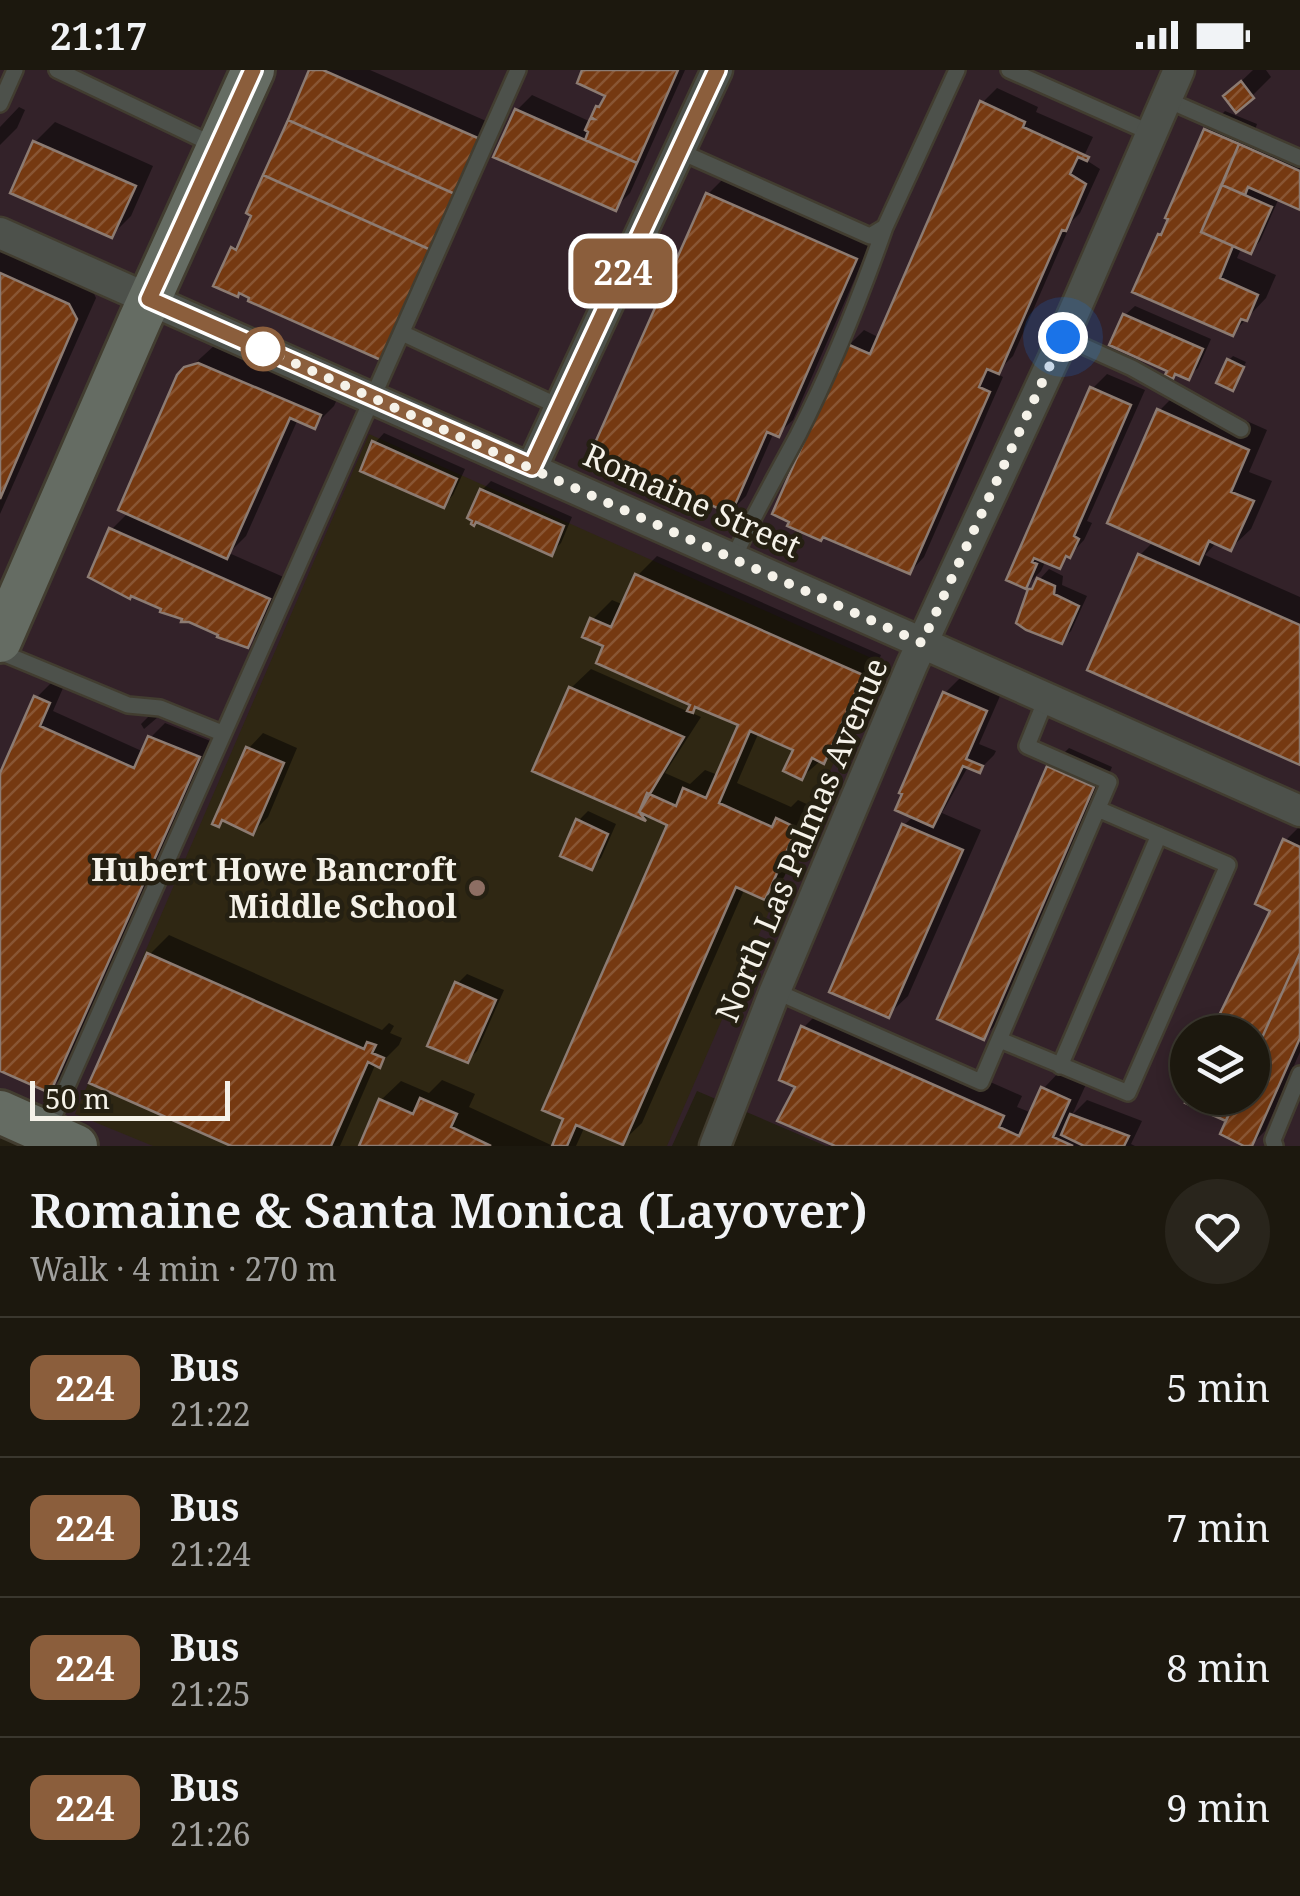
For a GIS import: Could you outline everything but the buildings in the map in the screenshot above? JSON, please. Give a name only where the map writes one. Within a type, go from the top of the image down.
[{"type":"main road","points":[[0,640],[19,580],[218,147],[246,72]]},
{"type":"street","points":[[532,467],[716,70]]},
{"type":"street","name":"North Las Palmas Avenue","points":[[728,1142],[775,991],[922,643],[1063,337],[1179,70]]},
{"type":"street","name":"Romaine Street","points":[[0,233],[1300,811]]},
{"type":"lane","points":[[0,104],[16,70]]},
{"type":"lane","points":[[57,70],[218,147]]},
{"type":"lane","points":[[28,1127],[222,733],[518,70]]},
{"type":"lane","points":[[733,558],[806,417],[863,290],[885,227],[957,70]]},
{"type":"lane","points":[[1008,70],[1152,133]]},
{"type":"lane","points":[[1165,99],[1300,158]]},
{"type":"lane","points":[[679,151],[870,236],[885,227]]},
{"type":"lane","points":[[402,332],[560,407]]},
{"type":"lane","points":[[1063,337],[1132,368],[1241,429]]},
{"type":"lane","points":[[0,652],[128,705],[160,708],[222,733]]},
{"type":"lane","points":[[775,991],[981,1082],[1110,782],[1027,746],[1046,699]]},
{"type":"lane","points":[[1000,1040],[1128,1093],[1228,865],[1098,809]]},
{"type":"lane","points":[[1060,1066],[1159,836]]},
{"type":"lane","points":[[1276,1146],[1274,1140],[1300,1074]]},
{"type":"shaded area","points":[[0,70],[1300,70],[1300,1146],[826,1146],[697,1091],[672,1146],[99,1146],[12,1113],[0,1140]]},
{"type":"shaded area","name":"Hubert Howe Bancroft Middle School","points":[[369,434],[878,661],[667,1146],[153,1146],[75,1114]]},
{"type":"bus line","name":"224","points":[[253,70],[149,299],[532,467],[717,70]]},
{"type":"place","name":"Hubert Howe Bancroft Middle School","points":[[477,888]]},
{"type":"route","points":[[263,349],[922,643],[1063,337]]}]
